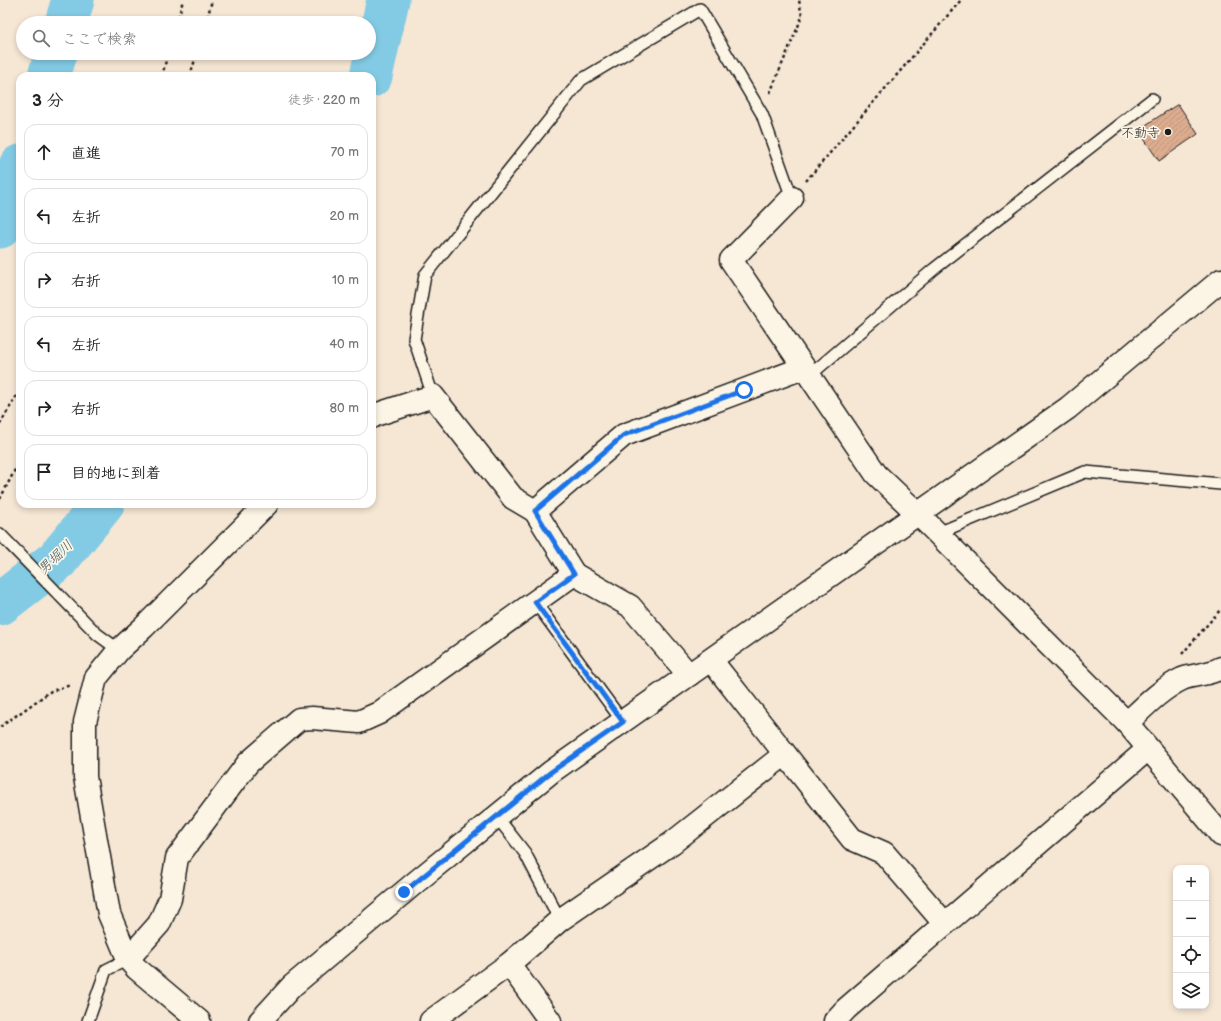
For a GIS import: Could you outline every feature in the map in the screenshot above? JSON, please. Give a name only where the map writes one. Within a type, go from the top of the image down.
[{"type":"street","points":[[792,198],[731,260],[806,372],[876,474],[938,533],[1127,723],[1221,835]]},
{"type":"street","points":[[260,1021],[292,986],[551,772],[1068,408],[1221,280]]},
{"type":"street","points":[[535,511],[624,435],[806,372]]},
{"type":"street","points":[[376,415],[433,396],[513,498],[535,511],[574,574],[630,606],[690,675]]},
{"type":"street","points":[[199,1021],[136,968],[128,959],[109,914],[84,777],[85,722],[96,678],[119,650],[144,628],[263,508]]},
{"type":"street","points":[[128,959],[159,924],[170,899],[177,858],[248,763],[299,719],[312,718],[359,722],[379,713],[574,574]]},
{"type":"street","points":[[711,660],[852,839],[884,852],[945,924]]},
{"type":"street","points":[[1127,723],[1166,687],[1184,678],[1216,671],[1221,668]]},
{"type":"street","points":[[835,1021],[846,1009],[1148,749]]},
{"type":"street","points":[[430,1021],[509,964],[560,920],[672,844],[785,754]]},
{"type":"street","points":[[509,964],[550,1021]]},
{"type":"lane","points":[[433,396],[414,339],[426,275],[581,80],[700,9],[762,114],[792,198]]},
{"type":"lane","points":[[806,372],[934,269],[1152,99]]},
{"type":"lane","points":[[938,533],[1085,472],[1221,484]]},
{"type":"lane","points":[[0,534],[97,634],[119,650]]},
{"type":"lane","points":[[535,602],[623,722]]},
{"type":"lane","points":[[497,816],[525,853],[560,920]]},
{"type":"lane","points":[[88,1021],[106,970],[128,959]]},
{"type":"path","points":[[179,16],[183,0]]},
{"type":"path","points":[[208,16],[212,0]]},
{"type":"path","points":[[762,114],[802,17],[799,0]]},
{"type":"path","points":[[792,198],[961,0]]},
{"type":"path","points":[[163,72],[166,60]]},
{"type":"path","points":[[191,72],[195,60]]},
{"type":"path","points":[[0,424],[16,397]]},
{"type":"path","points":[[0,499],[16,468]]},
{"type":"path","points":[[1184,678],[1180,657],[1221,609]]},
{"type":"path","points":[[0,727],[51,691],[96,678]]},
{"type":"building","name":"不動寺","points":[[1178,104],[1198,134],[1159,161],[1138,130]]},
{"type":"waterway","points":[[68,16],[73,0]]},
{"type":"waterway","name":"男堀川","points":[[376,54],[388,0]]},
{"type":"waterway","points":[[50,72],[54,60]]},
{"type":"waterway","name":"男堀川","points":[[372,72],[375,60]]},
{"type":"waterway","points":[[0,227],[16,178]]},
{"type":"waterway","name":"男堀川","points":[[0,604],[57,560],[100,508]]},
{"type":"place","name":"不動寺","points":[[1168,132]]},
{"type":"route","points":[[404,892],[551,772],[623,722],[535,602],[574,574],[535,511],[624,435],[744,390]]}]
